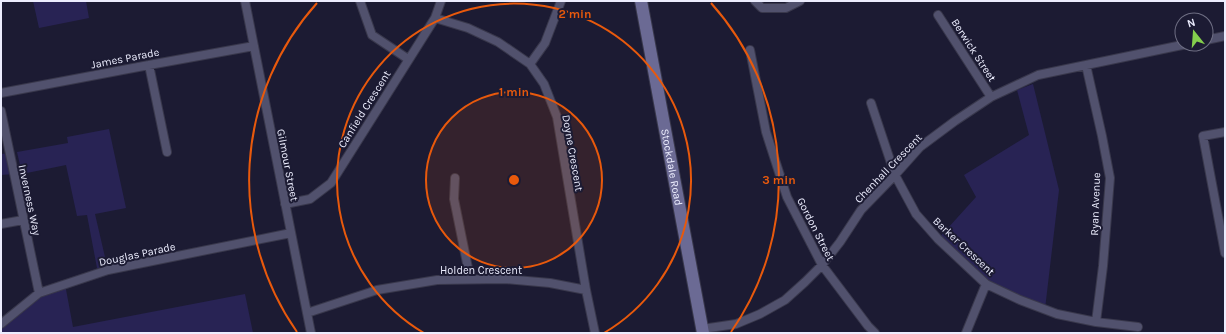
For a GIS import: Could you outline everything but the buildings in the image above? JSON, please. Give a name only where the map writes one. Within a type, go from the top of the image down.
[{"type":"street","name":"Gilmour Street","points":[[245,1],[311,333]]},
{"type":"street","points":[[360,1],[372,35],[408,59]]},
{"type":"street","name":"Canfield Crescent","points":[[285,204],[310,199],[331,183],[435,18],[441,1]]},
{"type":"street","points":[[530,64],[545,43],[561,1]]},
{"type":"street","name":"Stockdale Road","points":[[641,1],[703,331]]},
{"type":"street","points":[[755,1],[762,8],[786,8],[800,1]]},
{"type":"street","name":"Berwick Street","points":[[938,15],[991,97]]},
{"type":"street","name":"Doyne Crescent","points":[[435,18],[468,28],[498,42],[530,64],[544,84],[557,117],[586,290],[595,333]]},
{"type":"street","points":[[1214,38],[1225,36]]},
{"type":"street","name":"James Parade","points":[[1,93],[254,46]]},
{"type":"street","name":"Chenhall Crescent","points":[[703,331],[736,324],[760,314],[785,300],[822,265],[840,242],[861,210],[920,148],[955,121],[991,97],[1038,75],[1174,47]]},
{"type":"street","name":"Gordon Street","points":[[750,50],[766,132],[787,197],[822,265],[868,326],[875,333]]},
{"type":"street","points":[[149,65],[167,152]]},
{"type":"street","name":"Ryan Avenue","points":[[1086,65],[1110,178],[1103,266],[1096,322]]},
{"type":"street","name":"Barker Crescent","points":[[871,103],[895,175],[916,214],[938,239],[986,284],[1020,300],[1057,314],[1096,322],[1138,327]]},
{"type":"street","name":"Inverness Way","points":[[1,111],[39,293]]},
{"type":"street","points":[[1225,132],[1203,136],[1225,253]]},
{"type":"street","points":[[455,178],[454,199],[470,278]]},
{"type":"street","points":[[1,224],[23,220]]},
{"type":"street","name":"Douglas Parade","points":[[1,324],[39,293],[108,270],[291,233]]},
{"type":"street","name":"Holden Crescent","points":[[307,313],[377,290],[437,280],[470,278],[504,279],[550,283],[586,290]]},
{"type":"street","points":[[966,333],[986,284]]},
{"type":"shaded area","points":[[33,1],[86,1],[89,18],[39,28]]},
{"type":"shaded area","points":[[1033,84],[1059,190],[1045,309],[986,284],[938,239],[976,197],[964,175],[1029,135],[1017,90]]},
{"type":"shaded area","points":[[109,129],[126,208],[95,214],[108,270],[97,268],[87,215],[77,216],[66,165],[22,174],[17,152],[68,143],[67,137]]},
{"type":"shaded area","points":[[10,153],[14,174],[1,175],[1,154]]},
{"type":"shaded area","points":[[65,284],[73,327],[245,294],[253,333],[1,333],[1,324],[39,293]]}]
